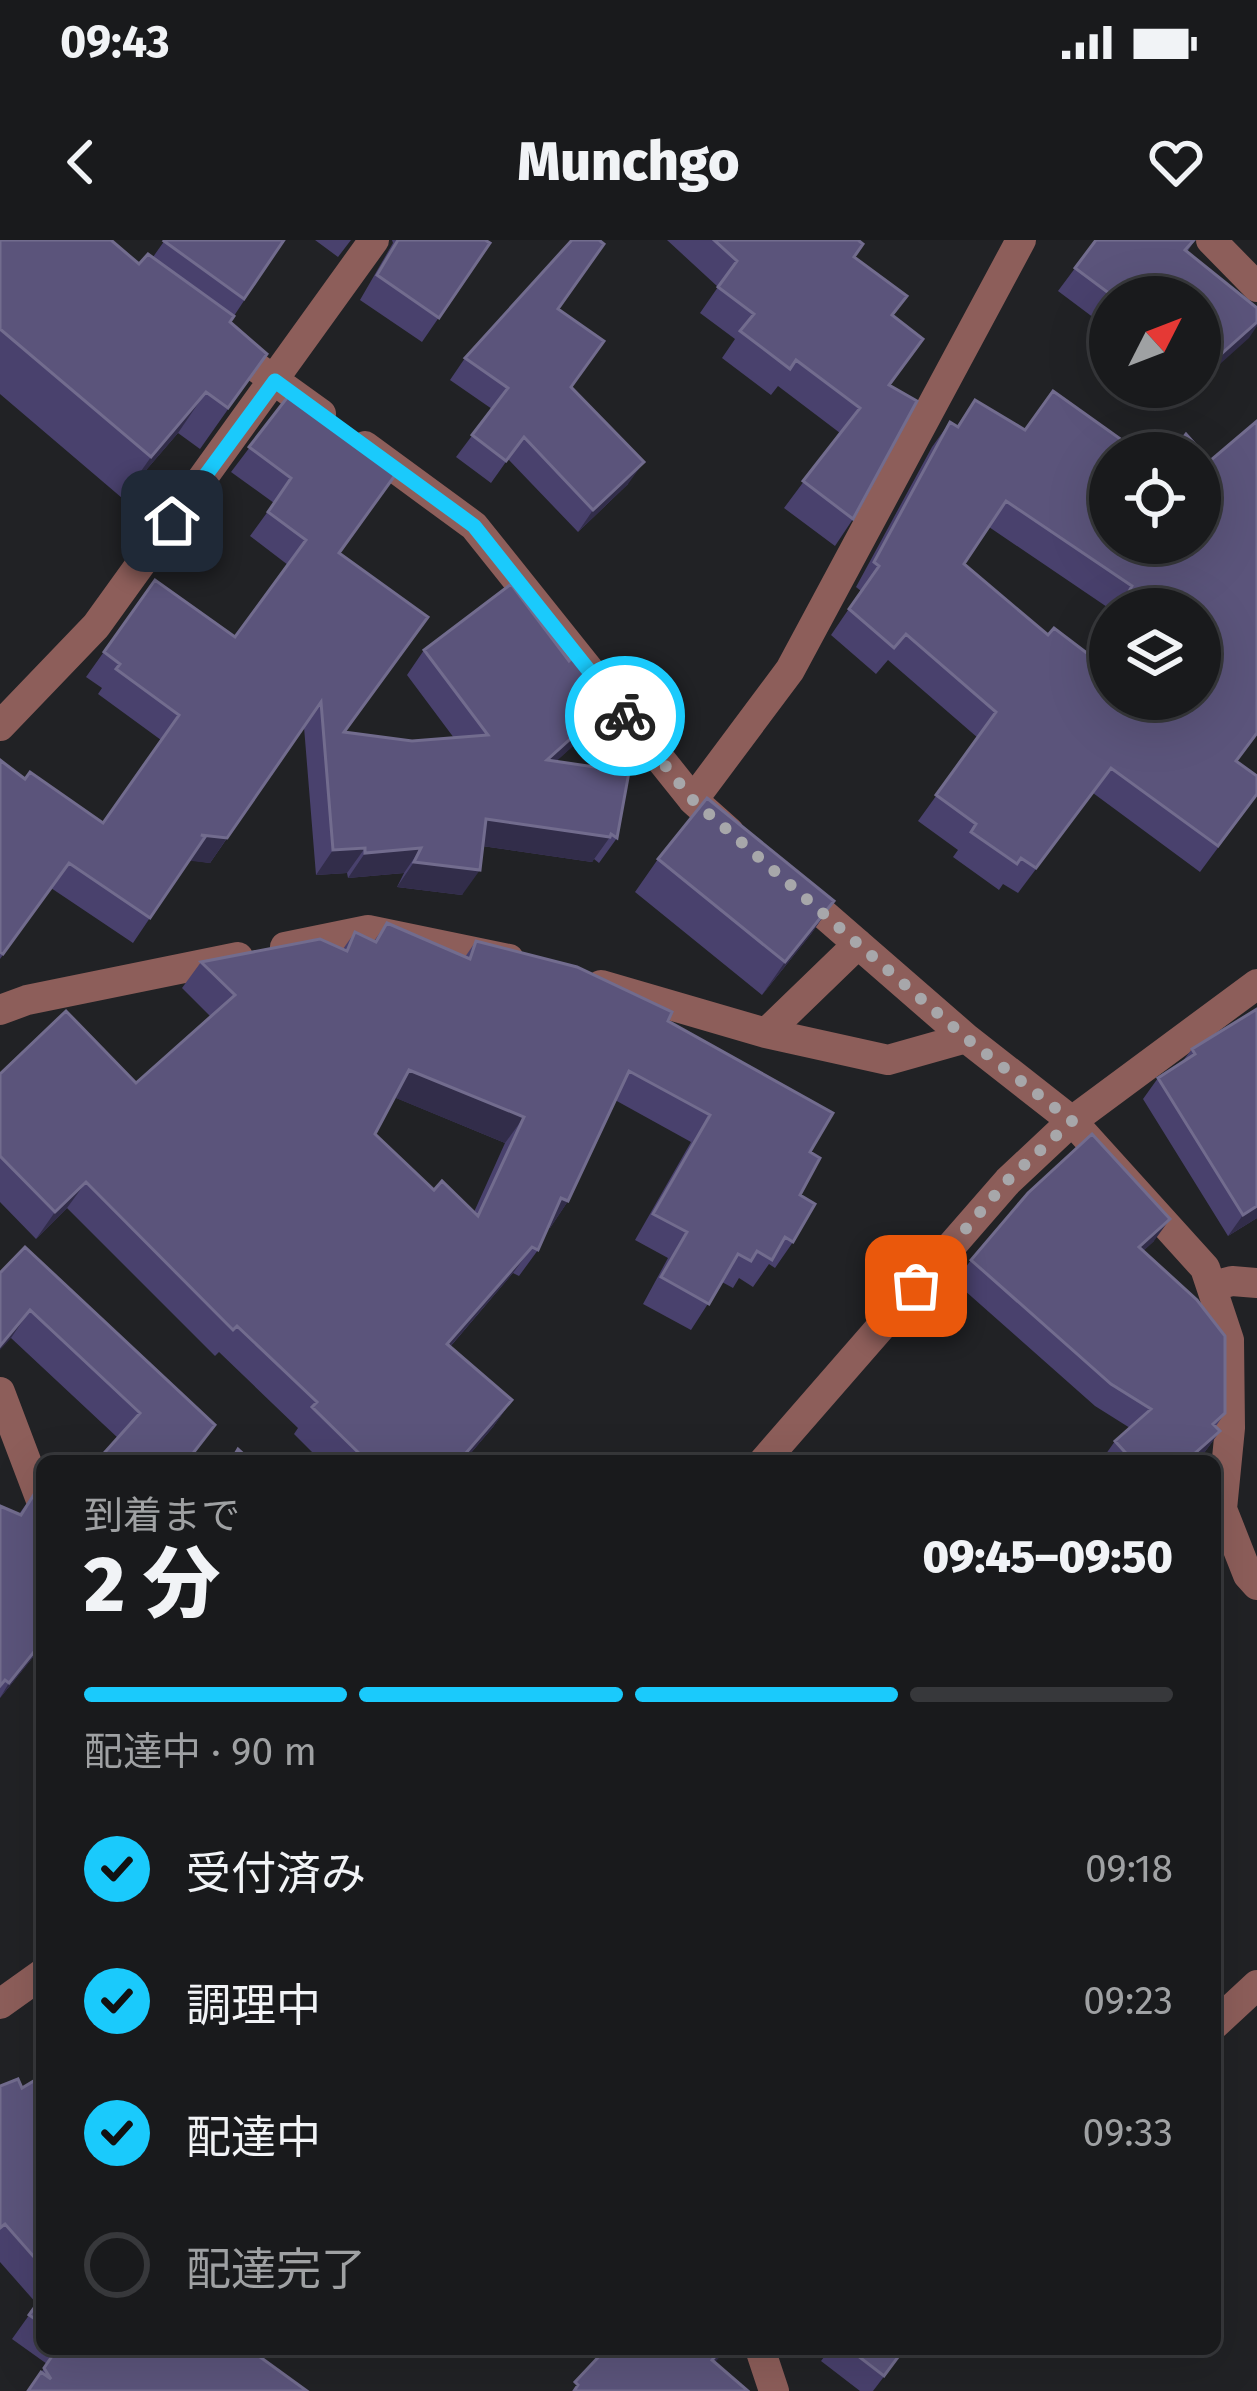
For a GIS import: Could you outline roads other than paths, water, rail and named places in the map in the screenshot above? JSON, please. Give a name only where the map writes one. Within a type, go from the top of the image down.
[{"type":"street","points":[[0,726],[96,626],[374,240]]},
{"type":"street","points":[[693,800],[790,670],[1021,240]]},
{"type":"street","points":[[1210,240],[1257,287]]},
{"type":"street","points":[[203,330],[474,526],[693,800],[966,1038],[1072,1121],[1204,1268],[1229,1340],[1230,1428],[1222,1509],[1248,1575],[1257,1585]]},
{"type":"street","points":[[0,1010],[27,1000],[368,930],[488,952],[531,965]]},
{"type":"street","points":[[766,1034],[858,944]]},
{"type":"street","points":[[574,977],[766,1034],[888,1060],[966,1038]]},
{"type":"street","points":[[769,1455],[1008,1180],[1072,1121],[1257,984]]},
{"type":"street","points":[[1213,1286],[1232,1281],[1257,1283]]},
{"type":"street","points":[[0,1393],[36,1487]]},
{"type":"street","points":[[0,2004],[36,1978]]},
{"type":"street","points":[[1221,2018],[1257,1985]]},
{"type":"street","points":[[762,2355],[774,2391]]}]
